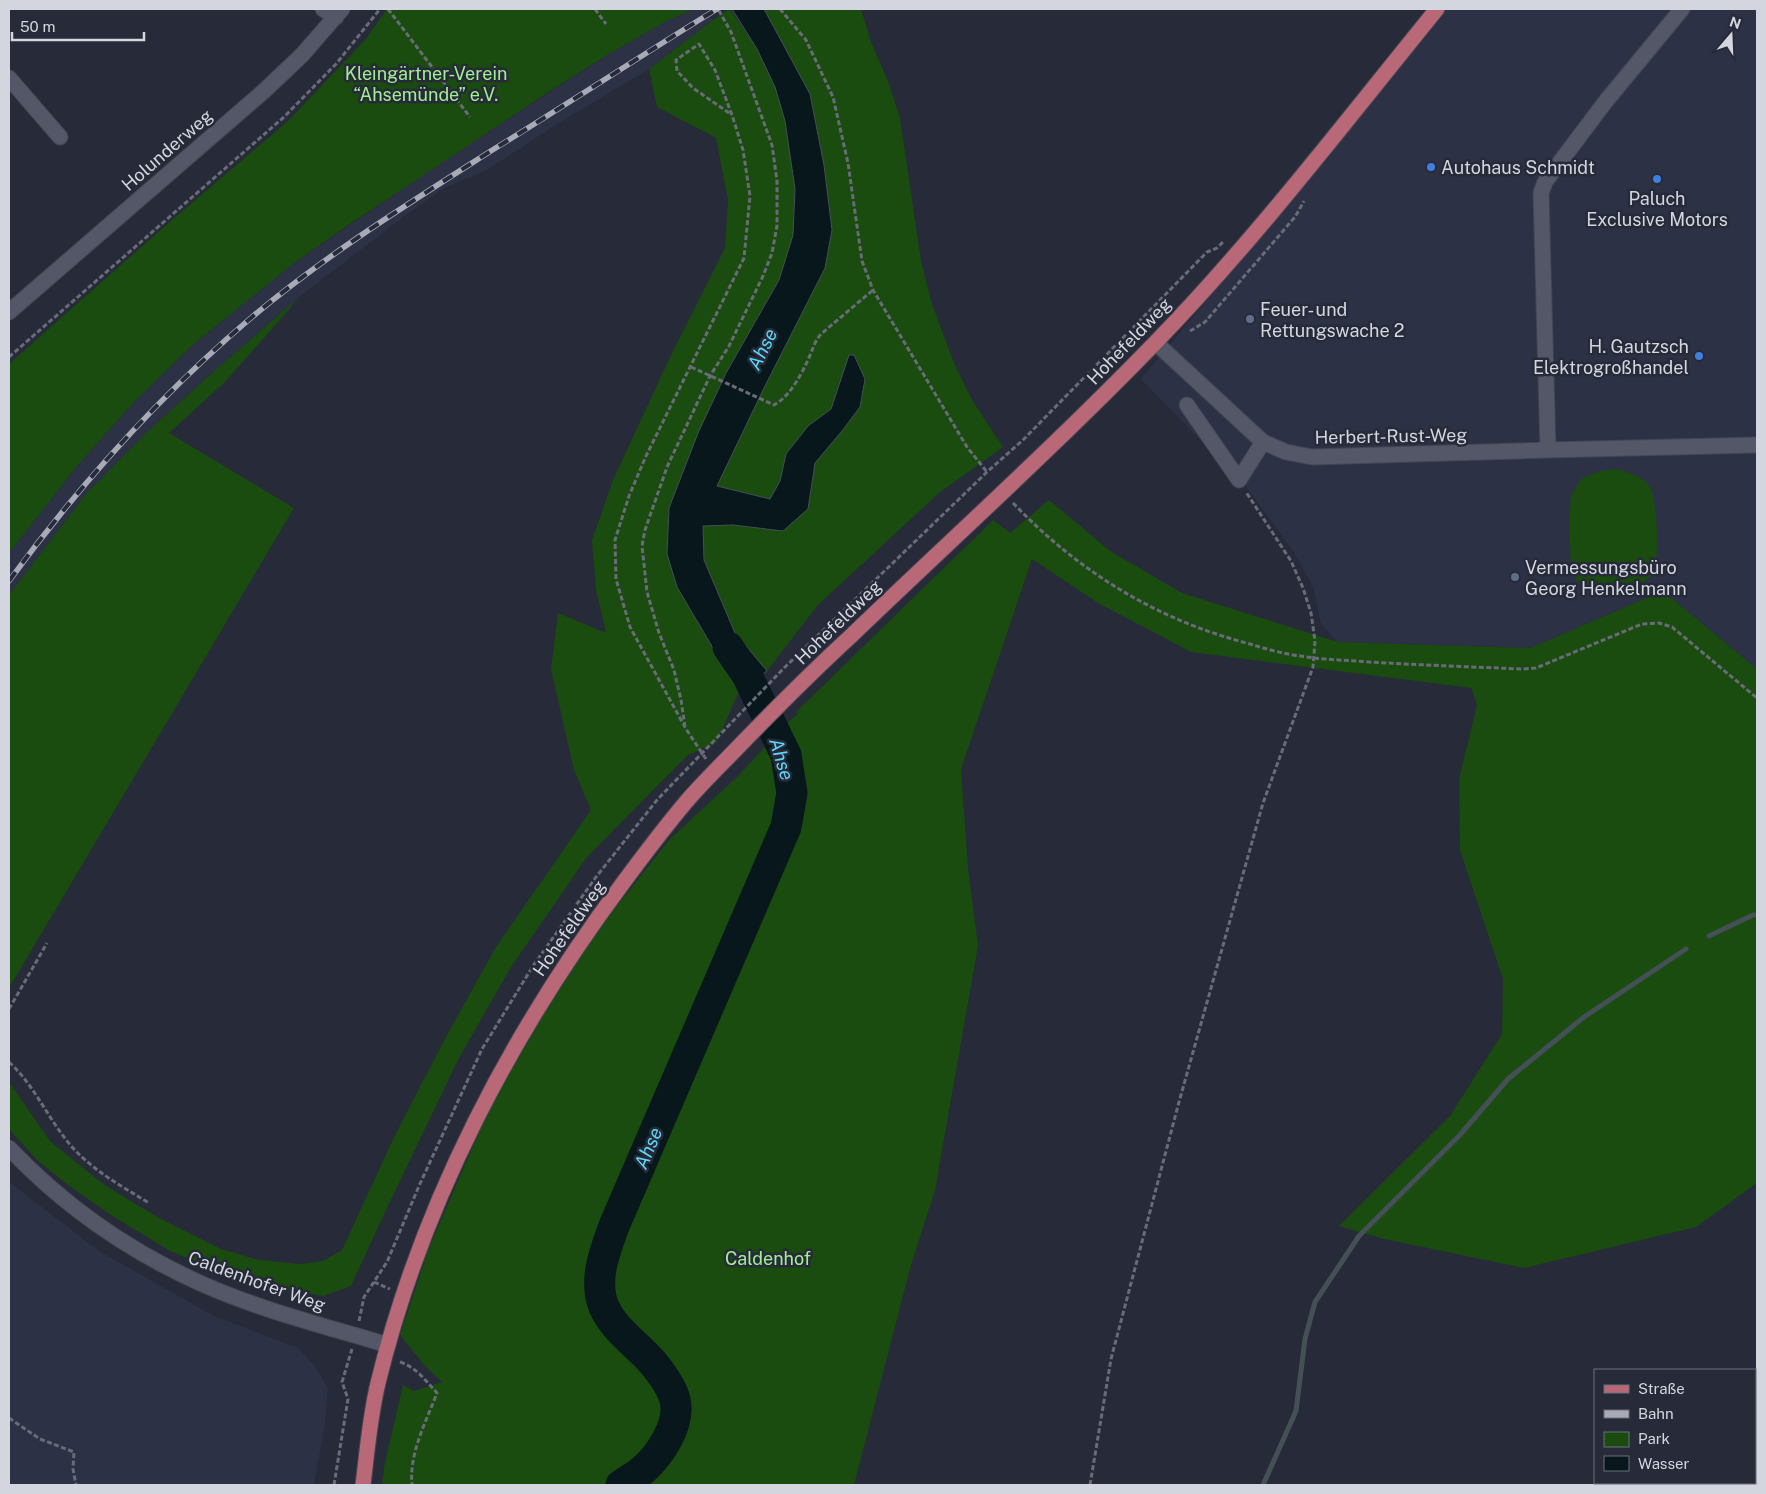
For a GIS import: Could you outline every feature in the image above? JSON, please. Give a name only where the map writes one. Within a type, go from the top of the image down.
[{"type":"main road","name":"Hohefeldweg","points":[[386,1351],[403,1294],[428,1225],[456,1162],[505,1064],[546,993],[592,925],[686,802],[799,685],[1156,343],[1243,247],[1437,9]]},
{"type":"main road","points":[[363,1485],[376,1389],[386,1351]]},
{"type":"street","points":[[323,9],[339,13]]},
{"type":"street","points":[[1548,450],[1541,193],[1544,182],[1606,101],[1682,9]]},
{"type":"street","name":"Holunderweg","points":[[9,312],[264,90],[302,55],[339,13]]},
{"type":"street","points":[[9,78],[60,137]]},
{"type":"street","name":"Herbert-Rust-Weg","points":[[1156,343],[1263,442],[1286,452],[1312,457],[1757,445]]},
{"type":"street","points":[[1187,405],[1238,480],[1263,442]]},
{"type":"street","name":"Caldenhofer Weg","points":[[9,1148],[45,1183],[97,1224],[172,1270],[202,1284],[250,1302],[356,1335],[386,1351]]},
{"type":"path","points":[[9,357],[284,117],[336,64],[380,9]]},
{"type":"path","points":[[388,9],[470,118]]},
{"type":"path","points":[[595,9],[606,24]]},
{"type":"path","points":[[686,729],[674,670],[659,633],[647,592],[642,546],[645,530],[667,467],[710,376],[729,346],[763,276],[772,253],[777,226],[777,181],[772,146],[731,32],[718,9]]},
{"type":"path","points":[[780,9],[806,40],[833,97],[848,163],[862,261],[873,290],[967,447],[987,472]]},
{"type":"path","points":[[715,772],[686,729],[630,627],[616,579],[615,540],[629,496],[646,456],[744,258],[750,196],[743,150],[732,116],[715,70],[698,44],[676,60],[677,71],[693,88],[732,116]]},
{"type":"path","points":[[1189,332],[1205,322],[1295,217]]},
{"type":"path","points":[[730,724],[784,668],[987,472],[1023,440],[1207,252],[1217,248],[1224,241]]},
{"type":"path","points":[[691,366],[774,405],[782,400],[807,362],[821,334],[873,290]]},
{"type":"path","points":[[1090,1485],[1111,1359],[1176,1111],[1263,803],[1313,667],[1314,631],[1311,613],[1303,588],[1291,561],[1238,480]]},
{"type":"path","points":[[1003,491],[1036,526],[1086,568],[1113,586],[1177,620],[1220,636],[1267,649],[1314,658],[1432,666],[1524,669],[1536,668],[1642,624],[1658,623],[1672,627],[1757,698]]},
{"type":"path","points":[[9,1009],[47,943]]},
{"type":"path","points":[[9,1062],[25,1079],[78,1155],[106,1178],[149,1203]]},
{"type":"path","points":[[334,1485],[348,1399],[342,1382],[356,1335]]},
{"type":"path","points":[[386,1351],[419,1373],[438,1393],[416,1446],[411,1472],[412,1485]]},
{"type":"path","points":[[9,1418],[40,1439],[74,1452],[73,1469],[76,1485]]},
{"type":"shaded area","points":[[694,9],[706,9],[713,20],[649,69],[554,126],[487,170],[444,188],[299,297],[145,434],[86,494],[9,595],[9,553],[78,465],[135,401],[195,343],[293,264],[449,157],[609,54],[665,22]]},
{"type":"shaded area","points":[[1445,9],[1757,9],[1757,669],[1663,591],[1530,648],[1338,642],[1321,624],[1313,586],[1293,551],[1244,484],[1141,379]]},
{"type":"shaded area","points":[[9,1182],[99,1251],[214,1316],[298,1348],[315,1366],[328,1388],[325,1423],[314,1485],[9,1485]]},
{"type":"green space","name":"Kleingärtner-Verein “Ahsemünde” e.V.","points":[[387,9],[694,9],[665,22],[609,54],[544,95],[293,264],[195,343],[135,401],[78,465],[9,553],[9,364],[173,219],[288,121],[365,40]]},
{"type":"green space","points":[[730,9],[757,49],[775,87],[785,121],[795,189],[793,235],[779,280],[726,373],[698,433],[669,508],[667,554],[677,587],[739,692],[716,743],[688,755],[587,857],[511,967],[459,1058],[351,1286],[323,1296],[254,1285],[170,1251],[111,1215],[68,1185],[37,1160],[9,1129],[9,1082],[50,1141],[103,1184],[159,1218],[221,1249],[259,1260],[300,1264],[323,1261],[342,1250],[395,1135],[448,1033],[496,947],[591,810],[574,770],[551,669],[558,613],[606,633],[596,590],[592,540],[613,480],[672,353],[725,248],[728,200],[716,138],[657,107],[649,69]]},
{"type":"green space","points":[[764,9],[861,9],[871,42],[888,81],[900,118],[921,261],[932,304],[954,363],[972,400],[1003,447],[939,493],[818,605],[767,671],[735,633],[704,560],[703,525],[733,525],[808,509],[815,463],[860,407],[840,379],[831,409],[808,426],[786,454],[780,481],[770,499],[717,486],[825,268],[832,230],[824,165],[810,95]]},
{"type":"green space","points":[[299,297],[225,382],[169,433],[294,508],[9,988],[9,595],[86,494],[145,434]]},
{"type":"green space","points":[[1615,469],[1639,477],[1650,487],[1657,530],[1653,573],[1642,584],[1599,586],[1578,582],[1571,568],[1569,521],[1571,495],[1582,478],[1601,471]]},
{"type":"green space","name":"Caldenhof","points":[[1049,500],[1110,551],[1182,593],[1338,642],[1530,648],[1663,591],[1757,669],[1757,1183],[1696,1227],[1524,1268],[1384,1239],[1339,1226],[1450,1116],[1502,1034],[1503,979],[1460,850],[1459,779],[1477,705],[1471,688],[1191,652],[1098,603],[1032,559],[961,769],[968,868],[978,946],[935,1190],[911,1265],[854,1485],[382,1485],[384,1467],[403,1385],[414,1391],[442,1382],[425,1366],[400,1335],[429,1248],[490,1107],[579,954],[669,840],[738,776],[787,723],[798,714],[796,712],[993,520],[1010,533]]},
{"type":"water","points":[[732,9],[764,9],[810,94],[824,165],[832,230],[825,268],[717,486],[770,499],[780,481],[786,454],[808,426],[831,409],[849,355],[854,355],[865,379],[860,407],[815,463],[808,509],[783,531],[733,525],[703,526],[704,560],[735,633],[767,671],[739,692],[677,587],[667,554],[669,508],[698,433],[726,373],[779,280],[793,235],[795,189],[785,121],[775,87],[757,49]]},
{"type":"waterway","name":"Ahse","points":[[621,1485],[650,1464],[662,1448],[672,1429],[676,1409],[674,1395],[663,1376],[648,1357],[614,1323],[604,1307],[600,1286],[601,1266],[614,1226],[786,827],[792,793],[786,755],[747,675],[728,647]]},
{"type":"waterway","points":[[1709,936],[1753,915],[1757,915]]},
{"type":"waterway","points":[[1263,1485],[1296,1411],[1305,1339],[1315,1302],[1359,1236],[1459,1136],[1508,1079],[1584,1017],[1686,949]]},
{"type":"railway","points":[[9,581],[93,475],[153,409],[252,317],[340,250],[401,209],[717,9]]},
{"type":"place","name":"Autohaus Schmidt","points":[[1431,167]]},
{"type":"place","name":"Paluch Exclusive Motors","points":[[1657,179]]},
{"type":"place","name":"Feuer- und Rettungswache 2","points":[[1250,319]]},
{"type":"place","name":"H. Gautzsch Elektrogroßhandel","points":[[1699,356]]},
{"type":"place","name":"Vermessungsbüro Georg Henkelmann","points":[[1515,577]]}]
